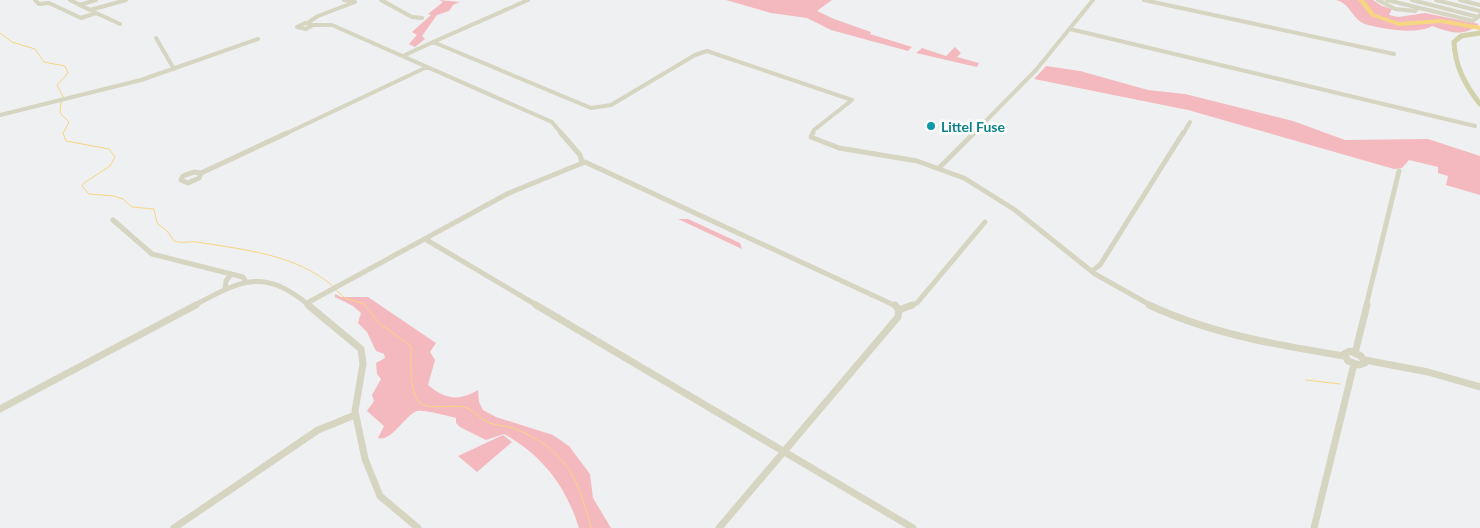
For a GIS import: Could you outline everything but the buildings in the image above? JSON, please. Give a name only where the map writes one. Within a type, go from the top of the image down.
[{"type":"main road","points":[[1480,32],[1461,36],[1454,42],[1455,57],[1462,77],[1480,104]]},
{"type":"street","points":[[37,1],[49,0]]},
{"type":"street","points":[[70,0],[120,24]]},
{"type":"street","points":[[79,5],[96,0]]},
{"type":"street","points":[[90,10],[126,0]]},
{"type":"street","points":[[344,0],[355,2]]},
{"type":"street","points":[[360,0],[318,16],[311,24],[332,25],[554,124],[580,155],[582,162]]},
{"type":"street","points":[[382,0],[412,17],[422,18]]},
{"type":"street","points":[[403,56],[528,0]]},
{"type":"street","points":[[939,168],[1029,77],[1093,0]]},
{"type":"street","points":[[1144,0],[1394,54]]},
{"type":"street","points":[[1378,0],[1388,7],[1407,12],[1415,11],[1418,8]]},
{"type":"street","points":[[1386,0],[1467,20],[1473,21],[1479,16]]},
{"type":"street","points":[[1412,0],[1479,16]]},
{"type":"street","points":[[1425,10],[1434,0],[1480,11]]},
{"type":"street","points":[[1452,0],[1480,6]]},
{"type":"street","points":[[1460,0],[1480,6]]},
{"type":"street","points":[[37,1],[40,4],[49,3],[81,18],[96,13]]},
{"type":"street","points":[[418,23],[427,15]]},
{"type":"street","points":[[1070,29],[1474,126]]},
{"type":"street","points":[[156,38],[161,46],[165,61],[174,70]]},
{"type":"street","points":[[0,115],[141,80],[258,39]]},
{"type":"street","points":[[434,42],[583,106],[594,108],[611,105],[695,54],[713,52],[852,100],[812,132],[811,136],[818,141],[845,150],[900,157],[939,168],[976,184],[994,195],[1092,272],[1144,301],[1206,327],[1273,346],[1344,356],[1354,364],[1362,365],[1365,360]]},
{"type":"street","points":[[201,173],[427,67]]},
{"type":"street","points":[[1092,272],[1099,267],[1190,122]]},
{"type":"street","points":[[307,303],[512,192],[582,162],[590,162],[891,302],[899,310]]},
{"type":"street","points":[[1355,353],[1398,171]]},
{"type":"street","points":[[113,220],[152,254],[244,277],[246,282]]},
{"type":"street","points":[[899,310],[917,303],[984,222]]},
{"type":"street","points":[[425,239],[913,528]]},
{"type":"street","points":[[225,288],[226,281],[231,274]]},
{"type":"street","points":[[0,409],[225,288],[246,282],[285,287],[356,343],[362,351],[364,363],[356,397],[355,414],[376,491],[418,528]]},
{"type":"street","points":[[720,528],[898,317],[899,310]]},
{"type":"street","points":[[1344,356],[1346,352],[1355,353],[1365,360],[1428,372],[1480,387]]},
{"type":"street","points":[[1314,528],[1354,364]]},
{"type":"street","points":[[174,528],[318,430],[355,414]]},
{"type":"shaded area","points":[[439,0],[460,2],[453,5],[449,11],[437,15],[422,36],[425,39],[415,47],[409,44],[417,35],[412,32],[431,15],[428,14],[443,2]]},
{"type":"shaded area","points":[[726,0],[832,0],[817,11],[871,32],[870,34],[912,47],[908,51],[831,30],[807,18],[771,13]]},
{"type":"shaded area","points":[[1336,0],[1373,0],[1382,6],[1392,9],[1389,15],[1398,17],[1425,13],[1479,24],[1462,32],[1450,32],[1432,26],[1425,29],[1408,31],[1380,28],[1361,22],[1345,4]]},
{"type":"shaded area","points":[[955,47],[961,53],[957,57],[979,63],[977,67],[916,53],[922,48],[946,56]]},
{"type":"shaded area","points":[[1046,66],[1080,71],[1148,90],[1185,94],[1293,121],[1345,140],[1428,139],[1480,156],[1480,195],[1446,185],[1448,176],[1438,173],[1438,167],[1409,160],[1402,168],[1394,169],[1188,110],[1034,79]]},
{"type":"shaded area","points":[[678,219],[688,219],[740,243],[742,249]]},
{"type":"shaded area","points":[[335,294],[341,297],[368,297],[436,343],[430,352],[435,360],[428,385],[441,394],[459,397],[478,390],[479,402],[483,410],[496,417],[553,435],[569,446],[590,474],[593,498],[611,528],[579,528],[560,485],[551,473],[518,442],[504,434],[486,440],[460,427],[456,423],[456,418],[417,411],[407,418],[393,433],[383,438],[378,438],[384,426],[367,411],[374,401],[372,395],[381,379],[377,374],[376,363],[385,358],[384,354],[376,351],[367,332],[358,323],[361,313],[353,306],[335,297]]},
{"type":"shaded area","points":[[503,435],[512,442],[477,472],[458,456]]},
{"type":"waterway","points":[[1361,0],[1373,15],[1399,24],[1441,21],[1480,28]]},
{"type":"waterway","points":[[0,33],[12,42],[35,49],[44,62],[65,66],[68,73],[57,85],[63,97]]},
{"type":"waterway","points":[[61,101],[60,113],[69,122],[63,133],[66,141],[109,149],[115,157],[110,166],[84,183],[82,186],[89,194],[114,196],[123,199],[132,207],[154,209],[157,223],[167,231],[174,241],[197,242],[251,251],[287,260],[319,276],[334,287]]},
{"type":"waterway","points":[[336,290],[345,298],[364,304],[380,324],[411,346],[412,383],[416,397],[423,405],[464,407],[487,422],[510,427],[531,436],[557,455],[567,466],[581,493],[591,528]]},
{"type":"waterway","points":[[1306,380],[1340,384]]},
{"type":"place","name":"Littel Fuse","points":[[931,126]]}]
